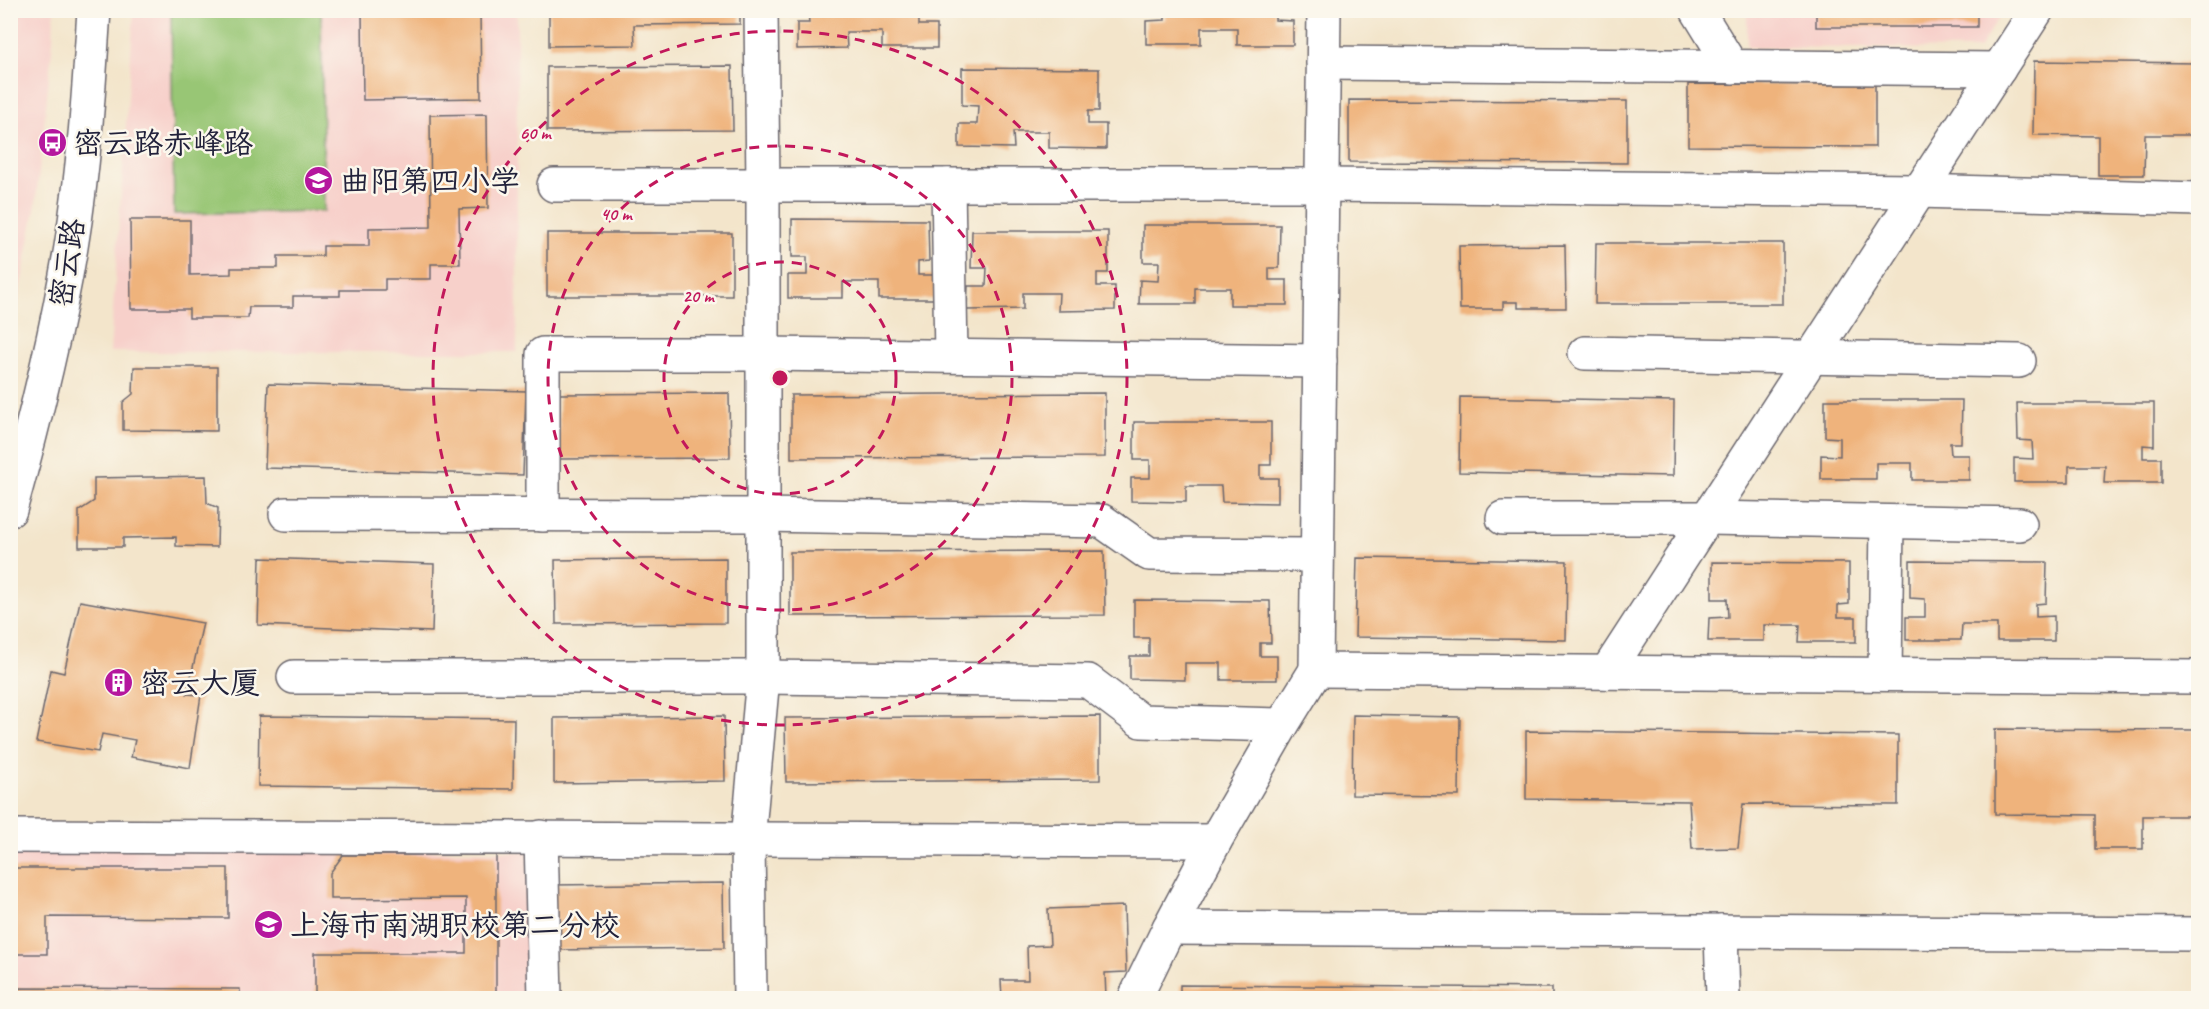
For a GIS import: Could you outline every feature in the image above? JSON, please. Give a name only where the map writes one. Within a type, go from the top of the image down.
[{"type":"street","name":"密云路","points":[[10,510],[56,328],[71,246],[83,151],[94,10]]},
{"type":"street","points":[[750,999],[748,840],[763,677],[764,185],[761,10]]},
{"type":"street","points":[[1135,999],[1169,928],[1215,842],[1316,670],[1324,10]]},
{"type":"street","points":[[1697,10],[1732,67]]},
{"type":"street","points":[[1607,672],[2037,10]]},
{"type":"street","points":[[1323,63],[1999,69]]},
{"type":"street","points":[[554,185],[1322,185],[1918,191],[2199,200]]},
{"type":"street","points":[[948,185],[951,356]]},
{"type":"street","points":[[1585,353],[2019,361]]},
{"type":"street","points":[[543,515],[543,354],[764,354],[1320,361]]},
{"type":"street","points":[[286,514],[763,515],[1102,521],[1149,554],[1316,555]]},
{"type":"street","points":[[1503,518],[1708,518],[2020,524]]},
{"type":"street","points":[[1885,673],[1887,522]]},
{"type":"street","points":[[1316,670],[2199,676]]},
{"type":"street","points":[[294,677],[763,677],[1088,681],[1141,721],[1282,725]]},
{"type":"street","points":[[10,836],[1215,842]]},
{"type":"street","points":[[541,837],[545,999]]},
{"type":"street","points":[[1169,928],[2199,934]]},
{"type":"street","points":[[1721,931],[1723,999]]},
{"type":"shaded area","points":[[11,10],[54,11],[35,209],[11,340]]},
{"type":"shaded area","name":"曲阳第四小学","points":[[134,11],[517,11],[517,352],[110,352]]},
{"type":"shaded area","points":[[1747,11],[2003,11],[1979,49],[1747,47]]},
{"type":"shaded area","name":"上海市南湖职校第二分校","points":[[11,847],[528,852],[527,998],[11,998]]},
{"type":"green space","points":[[171,11],[321,11],[324,211],[174,214]]},
{"type":"building","points":[[362,10],[480,10],[481,98],[363,100]]},
{"type":"building","points":[[549,10],[740,10],[740,24],[634,25],[635,45],[549,46]]},
{"type":"building","points":[[808,10],[919,10],[919,25],[937,25],[937,48],[882,48],[882,32],[846,32],[847,48],[797,49],[797,23],[809,23]]},
{"type":"building","points":[[1165,10],[1275,10],[1275,20],[1293,21],[1293,45],[1237,45],[1237,28],[1201,28],[1201,44],[1146,44],[1146,21],[1165,20]]},
{"type":"building","points":[[1816,10],[1977,10],[1977,27],[1816,27]]},
{"type":"building","points":[[2034,61],[2198,63],[2198,135],[2145,135],[2144,175],[2098,175],[2098,136],[2033,135]]},
{"type":"building","points":[[732,66],[733,130],[547,131],[547,67]]},
{"type":"building","points":[[962,68],[1099,69],[1099,111],[1088,111],[1088,124],[1106,124],[1106,149],[1049,148],[1049,132],[1013,132],[1014,148],[959,147],[959,124],[977,124],[978,106],[962,105]]},
{"type":"building","points":[[1688,84],[1875,85],[1875,147],[1688,146]]},
{"type":"building","points":[[1349,100],[1627,101],[1627,163],[1349,162]]},
{"type":"building","points":[[487,114],[488,208],[459,209],[460,264],[431,264],[431,279],[385,279],[385,290],[340,290],[340,296],[293,296],[293,307],[249,307],[248,318],[189,318],[189,309],[131,309],[130,220],[190,220],[190,275],[231,274],[231,268],[278,268],[278,256],[323,256],[323,246],[369,246],[369,228],[431,227],[430,115]]},
{"type":"building","points":[[792,219],[928,220],[929,261],[918,262],[918,275],[935,275],[935,299],[879,299],[879,282],[843,282],[843,298],[788,298],[788,275],[807,275],[807,257],[792,257]]},
{"type":"building","points":[[1143,225],[1280,225],[1279,268],[1269,268],[1269,280],[1287,280],[1287,305],[1230,305],[1230,288],[1195,288],[1195,304],[1139,304],[1140,280],[1158,281],[1159,262],[1143,262]]},
{"type":"building","points":[[972,231],[1108,231],[1108,273],[1097,273],[1097,286],[1115,286],[1115,310],[1058,311],[1059,293],[1023,293],[1023,309],[967,310],[968,286],[986,286],[987,268],[971,268]]},
{"type":"building","points":[[547,233],[732,233],[732,296],[547,296]]},
{"type":"building","points":[[1596,243],[1783,243],[1783,304],[1595,304]]},
{"type":"building","points":[[1565,245],[1566,308],[1518,308],[1518,302],[1503,302],[1503,309],[1460,309],[1459,246]]},
{"type":"building","points":[[134,367],[217,367],[217,431],[123,430],[123,402],[133,394]]},
{"type":"building","points":[[268,384],[526,391],[523,475],[265,468]]},
{"type":"building","points":[[729,393],[730,458],[559,459],[559,394]]},
{"type":"building","points":[[1105,393],[1105,457],[791,458],[791,395]]},
{"type":"building","points":[[1460,397],[1674,401],[1673,476],[1459,472]]},
{"type":"building","points":[[1825,400],[1962,400],[1961,443],[1950,443],[1951,455],[1969,455],[1969,480],[1912,480],[1912,463],[1876,463],[1876,479],[1821,479],[1821,455],[1840,456],[1840,438],[1825,437]]},
{"type":"building","points":[[2017,403],[2154,403],[2154,446],[2143,445],[2143,458],[2161,458],[2161,483],[2104,483],[2105,466],[2069,466],[2069,482],[2014,482],[2014,458],[2033,459],[2032,441],[2018,440]]},
{"type":"building","points":[[1134,422],[1271,422],[1271,465],[1260,465],[1260,478],[1278,478],[1278,503],[1222,502],[1221,486],[1186,486],[1186,502],[1131,501],[1131,478],[1150,478],[1150,460],[1134,460]]},
{"type":"building","points":[[206,476],[207,503],[218,508],[217,547],[176,546],[176,537],[123,538],[123,547],[79,547],[79,511],[94,501],[94,478]]},
{"type":"building","points":[[1104,551],[1105,615],[790,616],[790,552]]},
{"type":"building","points":[[260,558],[434,564],[432,632],[258,625]]},
{"type":"building","points":[[726,558],[726,623],[556,624],[555,560]]},
{"type":"building","points":[[1357,558],[1567,561],[1566,640],[1355,637]]},
{"type":"building","points":[[1910,561],[2047,562],[2046,603],[2036,604],[2036,617],[2054,616],[2054,641],[1997,641],[1997,624],[1962,624],[1961,640],[1906,640],[1906,617],[1925,617],[1925,599],[1910,598]]},
{"type":"building","points":[[1712,562],[1849,563],[1849,604],[1838,605],[1838,617],[1856,617],[1856,642],[1799,642],[1800,625],[1764,625],[1764,641],[1708,641],[1709,618],[1728,617],[1727,599],[1712,599]]},
{"type":"building","points":[[1134,600],[1270,601],[1271,643],[1260,643],[1260,656],[1277,656],[1277,680],[1221,680],[1221,663],[1185,663],[1185,680],[1130,679],[1130,656],[1149,656],[1149,638],[1134,638]]},
{"type":"building","name":"密云大厦","points":[[80,601],[203,623],[187,694],[201,695],[190,768],[131,757],[135,740],[102,734],[98,752],[36,742],[51,670],[64,673]]},
{"type":"building","points":[[1353,715],[1460,717],[1459,796],[1352,795]]},
{"type":"building","points":[[259,716],[514,719],[513,789],[258,786]]},
{"type":"building","points":[[724,716],[725,781],[554,783],[554,718]]},
{"type":"building","points":[[1100,716],[1100,780],[786,782],[785,718]]},
{"type":"building","points":[[1995,729],[2198,730],[2198,816],[2143,816],[2143,849],[2095,849],[2095,815],[1995,814]]},
{"type":"building","points":[[1526,731],[1898,735],[1898,805],[1743,804],[1738,848],[1692,849],[1689,801],[1526,799]]},
{"type":"building","points":[[343,855],[496,855],[496,998],[315,998],[315,953],[466,953],[466,898],[330,899],[330,873]]},
{"type":"building","points":[[10,868],[228,868],[228,918],[47,917],[47,954],[10,954]]},
{"type":"building","points":[[723,883],[724,948],[553,950],[552,885]]},
{"type":"building","points":[[1124,906],[1126,972],[1105,973],[1106,998],[1002,998],[1001,980],[1028,980],[1027,946],[1050,945],[1048,909]]},
{"type":"building","points":[[1180,985],[1552,988],[1552,998],[1180,998]]},
{"type":"building","points":[[10,988],[240,989],[240,998],[10,998]]},
{"type":"place","name":"密云路赤峰路","points":[[52,143]]},
{"type":"place","name":"曲阳第四小学","points":[[319,181]]},
{"type":"place","name":"密云大厦","points":[[119,683]]},
{"type":"place","name":"上海市南湖职校第二分校","points":[[269,925]]}]
